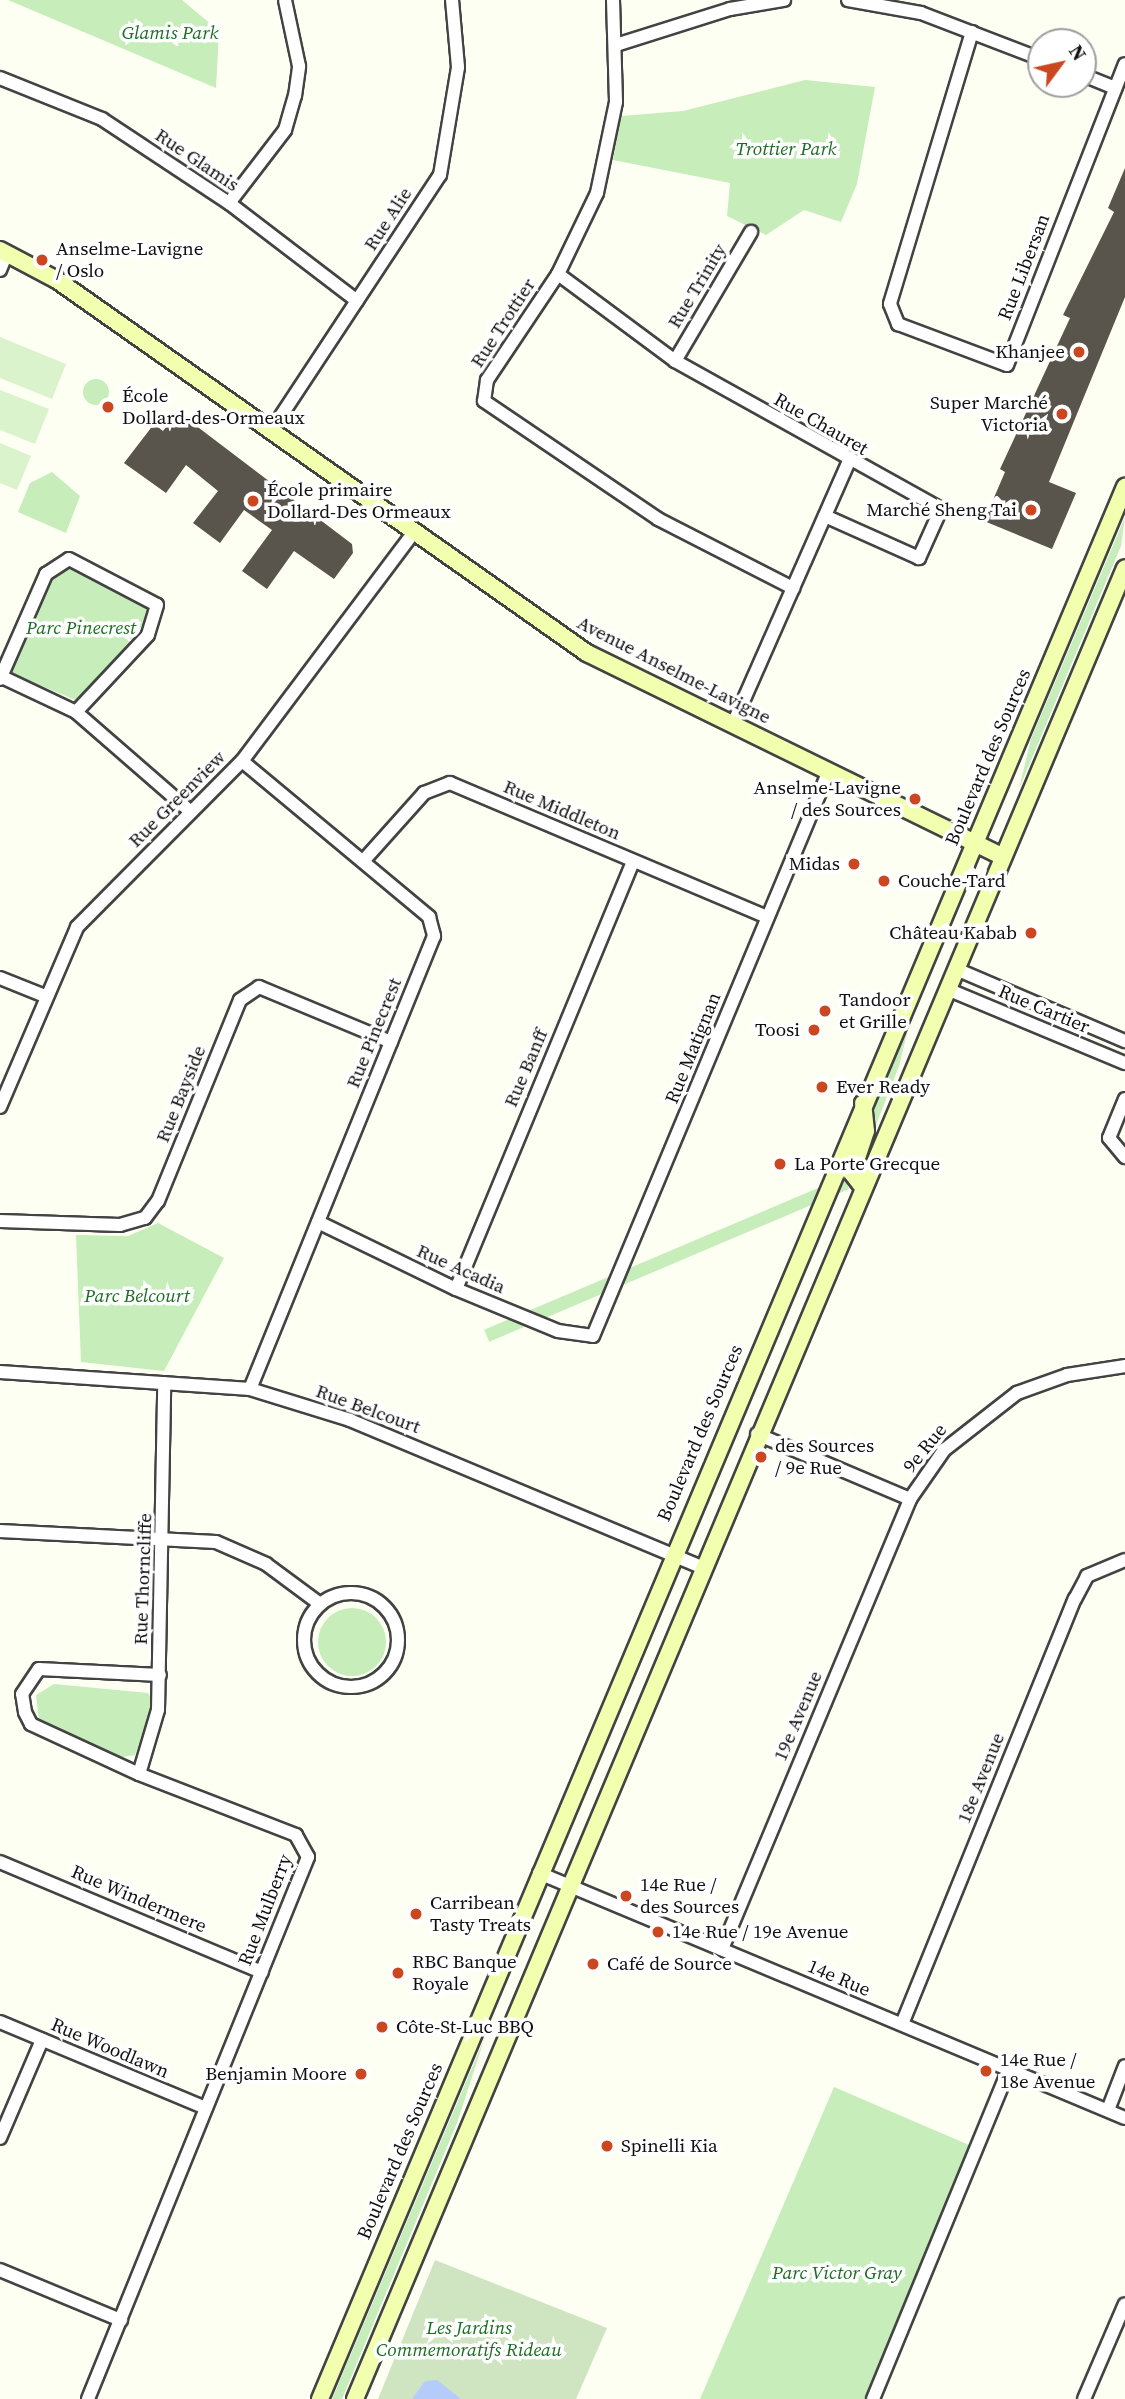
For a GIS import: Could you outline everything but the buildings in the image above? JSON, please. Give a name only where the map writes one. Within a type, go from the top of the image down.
[{"type":"main road","name":"Avenue Anselme-Lavigne","points":[[3,252],[57,280],[587,653],[1002,856]]},
{"type":"main road","name":"Boulevard des Sources","points":[[320,2399],[672,1554],[1125,487]]},
{"type":"main road","points":[[355,2399],[701,1567],[1125,568]]},
{"type":"main road","points":[[862,1186],[852,1173],[866,1132],[863,1104]]},
{"type":"street","points":[[229,203],[285,130],[295,96],[299,66],[285,0]]},
{"type":"street","name":"Rue Alie","points":[[271,431],[440,175],[458,67],[452,0]]},
{"type":"street","name":"Rue Trottier","points":[[613,0],[619,44],[617,102],[597,193],[558,274],[487,380],[484,401],[659,519],[793,588]]},
{"type":"street","points":[[619,44],[730,9],[784,0]]},
{"type":"street","points":[[848,0],[921,13],[1027,54]]},
{"type":"street","name":"Rue Libersan","points":[[972,32],[890,304],[898,324],[962,351],[1007,365],[1125,64]]},
{"type":"street","name":"Rue Glamis","points":[[0,78],[102,119],[229,203],[357,301]]},
{"type":"street","points":[[1097,81],[1115,88]]},
{"type":"street","name":"Rue Trinity","points":[[675,361],[751,232]]},
{"type":"street","points":[[0,270],[3,252]]},
{"type":"street","name":"Rue Chauret","points":[[558,274],[675,361],[848,463],[941,509],[919,558],[825,516]]},
{"type":"street","points":[[733,724],[848,463]]},
{"type":"street","name":"Rue Greenview","points":[[0,1107],[45,996],[77,928],[242,761],[413,533]]},
{"type":"street","points":[[76,712],[148,635],[157,615],[152,599],[69,559],[55,563],[0,677],[76,712],[191,812]]},
{"type":"street","name":"Rue Pinecrest","points":[[242,761],[365,859],[429,917],[434,936],[250,1389]]},
{"type":"street","name":"Rue Matignan","points":[[593,1336],[828,773]]},
{"type":"street","name":"Rue Middleton","points":[[365,859],[424,793],[450,783],[767,917]]},
{"type":"street","name":"Rue Banff","points":[[456,1289],[633,862]]},
{"type":"street","name":"Rue Cartier","points":[[956,969],[1125,1041]]},
{"type":"street","points":[[0,978],[45,996]]},
{"type":"street","name":"Rue Bayside","points":[[0,1220],[120,1226],[145,1218],[158,1201],[240,1000],[260,987],[391,1042]]},
{"type":"street","name":"Rue Cartier","points":[[947,989],[1125,1063]]},
{"type":"street","points":[[1125,1099],[1110,1138],[1125,1157]]},
{"type":"street","name":"Rue Acadia","points":[[318,1223],[456,1289],[558,1331],[593,1336]]},
{"type":"street","name":"9e Rue","points":[[757,1434],[910,1499],[944,1450],[1017,1393],[1067,1375],[1125,1366]]},
{"type":"street","name":"Rue Belcourt","points":[[0,1372],[250,1389],[349,1420],[701,1567]]},
{"type":"street","name":"Rue Thorncliffe","points":[[139,1774],[158,1710],[165,1535],[164,1383]]},
{"type":"street","name":"19e Avenue","points":[[722,1949],[910,1499]]},
{"type":"street","points":[[0,1531],[165,1535],[216,1542],[266,1564],[320,1604]]},
{"type":"street","name":"18e Avenue","points":[[902,2024],[1075,1599],[1087,1576],[1120,1560]]},
{"type":"street","points":[[355,1593],[388,1609],[397,1652],[381,1677],[351,1688],[315,1670],[304,1632],[320,1604],[355,1593]]},
{"type":"street","name":"Rue Mulberry","points":[[88,2399],[308,1857],[306,1844],[139,1774],[31,1724],[22,1694],[39,1669],[160,1675]]},
{"type":"street","name":"Rue Windermere","points":[[0,1861],[262,1972]]},
{"type":"street","name":"14e Rue","points":[[539,1873],[1125,2118]]},
{"type":"street","name":"Rue Woodlawn","points":[[0,2022],[206,2108]]},
{"type":"street","points":[[0,2138],[42,2040]]},
{"type":"street","points":[[1108,2110],[1125,2066]]},
{"type":"street","points":[[873,2399],[1009,2069]]},
{"type":"street","points":[[0,2270],[121,2320]]},
{"type":"street","points":[[1084,2399],[1125,2304]]},
{"type":"green space","name":"Glamis Park","points":[[8,0],[182,0],[219,31],[216,88]]},
{"type":"green space","name":"Trottier Park","points":[[805,80],[875,87],[857,184],[841,222],[804,210],[766,235],[727,216],[730,183],[613,160],[621,116],[683,111]]},
{"type":"green space","points":[[0,337],[66,364],[52,399],[0,378]]},
{"type":"green space","points":[[96,379],[105,383],[109,392],[105,401],[96,405],[87,401],[83,392],[87,383]]},
{"type":"green space","points":[[0,390],[49,409],[35,444],[0,430]]},
{"type":"green space","points":[[0,443],[31,456],[17,490],[0,483]]},
{"type":"green space","points":[[52,472],[80,496],[66,533],[18,512],[30,483]]},
{"type":"green space","points":[[1125,517],[1121,546],[1019,789],[1031,739]]},
{"type":"green space","name":"Parc Pinecrest","points":[[69,566],[147,604],[149,617],[80,702],[11,673],[49,579]]},
{"type":"green space","points":[[910,1021],[899,1066],[871,1138],[872,1111]]},
{"type":"green space","points":[[844,1177],[849,1189],[489,1342],[484,1330]]},
{"type":"green space","name":"Parc Belcourt","points":[[158,1223],[224,1258],[164,1371],[81,1362],[76,1235],[128,1236]]},
{"type":"green space","points":[[352,1608],[365,1610],[376,1618],[384,1629],[384,1655],[376,1666],[365,1674],[352,1676],[339,1674],[328,1666],[320,1655],[318,1642],[320,1629],[328,1618],[339,1610]]},
{"type":"green space","points":[[54,1684],[148,1693],[153,1702],[135,1755],[122,1757],[39,1721],[36,1695]]},
{"type":"green space","points":[[485,2037],[457,2123],[342,2399],[332,2399]]},
{"type":"green space","name":"Parc Victor Gray","points":[[834,2087],[976,2148],[867,2399],[700,2399]]},
{"type":"green space","name":"Les Jardins Commemoratifs Rideau","points":[[435,2260],[607,2328],[576,2399],[378,2399]]},
{"type":"water","points":[[437,2380],[461,2399],[412,2399],[425,2381]]},
{"type":"place","name":"Anselme-Lavigne / Oslo","points":[[42,260]]},
{"type":"place","name":"Khanjee","points":[[1079,352]]},
{"type":"place","name":"École Dollard-des-Ormeaux","points":[[108,407]]},
{"type":"place","name":"Super Marché Victoria","points":[[1062,414]]},
{"type":"place","name":"École primaire Dollard-Des Ormeaux","points":[[253,501]]},
{"type":"place","name":"Marché Sheng Tai","points":[[1031,510]]},
{"type":"place","name":"Anselme-Lavigne / des Sources","points":[[915,799]]},
{"type":"place","name":"Midas","points":[[854,864]]},
{"type":"place","name":"Couche-Tard","points":[[884,881]]},
{"type":"place","name":"Château Kabab","points":[[1031,933]]},
{"type":"place","name":"Tandoor et Grille","points":[[825,1011]]},
{"type":"place","name":"Toosi","points":[[814,1030]]},
{"type":"place","name":"Ever Ready","points":[[822,1087]]},
{"type":"place","name":"La Porte Grecque","points":[[780,1164]]},
{"type":"place","name":"des Sources / 9e Rue","points":[[761,1457]]},
{"type":"place","name":"14e Rue / des Sources","points":[[626,1896]]},
{"type":"place","name":"Carribean Tasty Treats","points":[[416,1914]]},
{"type":"place","name":"14e Rue / 19e Avenue","points":[[658,1932]]},
{"type":"place","name":"Café de Source","points":[[593,1964]]},
{"type":"place","name":"RBC Banque Royale","points":[[398,1973]]},
{"type":"place","name":"Côte-St-Luc BBQ","points":[[382,2027]]},
{"type":"place","name":"14e Rue / 18e Avenue","points":[[986,2071]]},
{"type":"place","name":"Benjamin Moore","points":[[361,2074]]},
{"type":"place","name":"Spinelli Kia","points":[[607,2146]]}]
